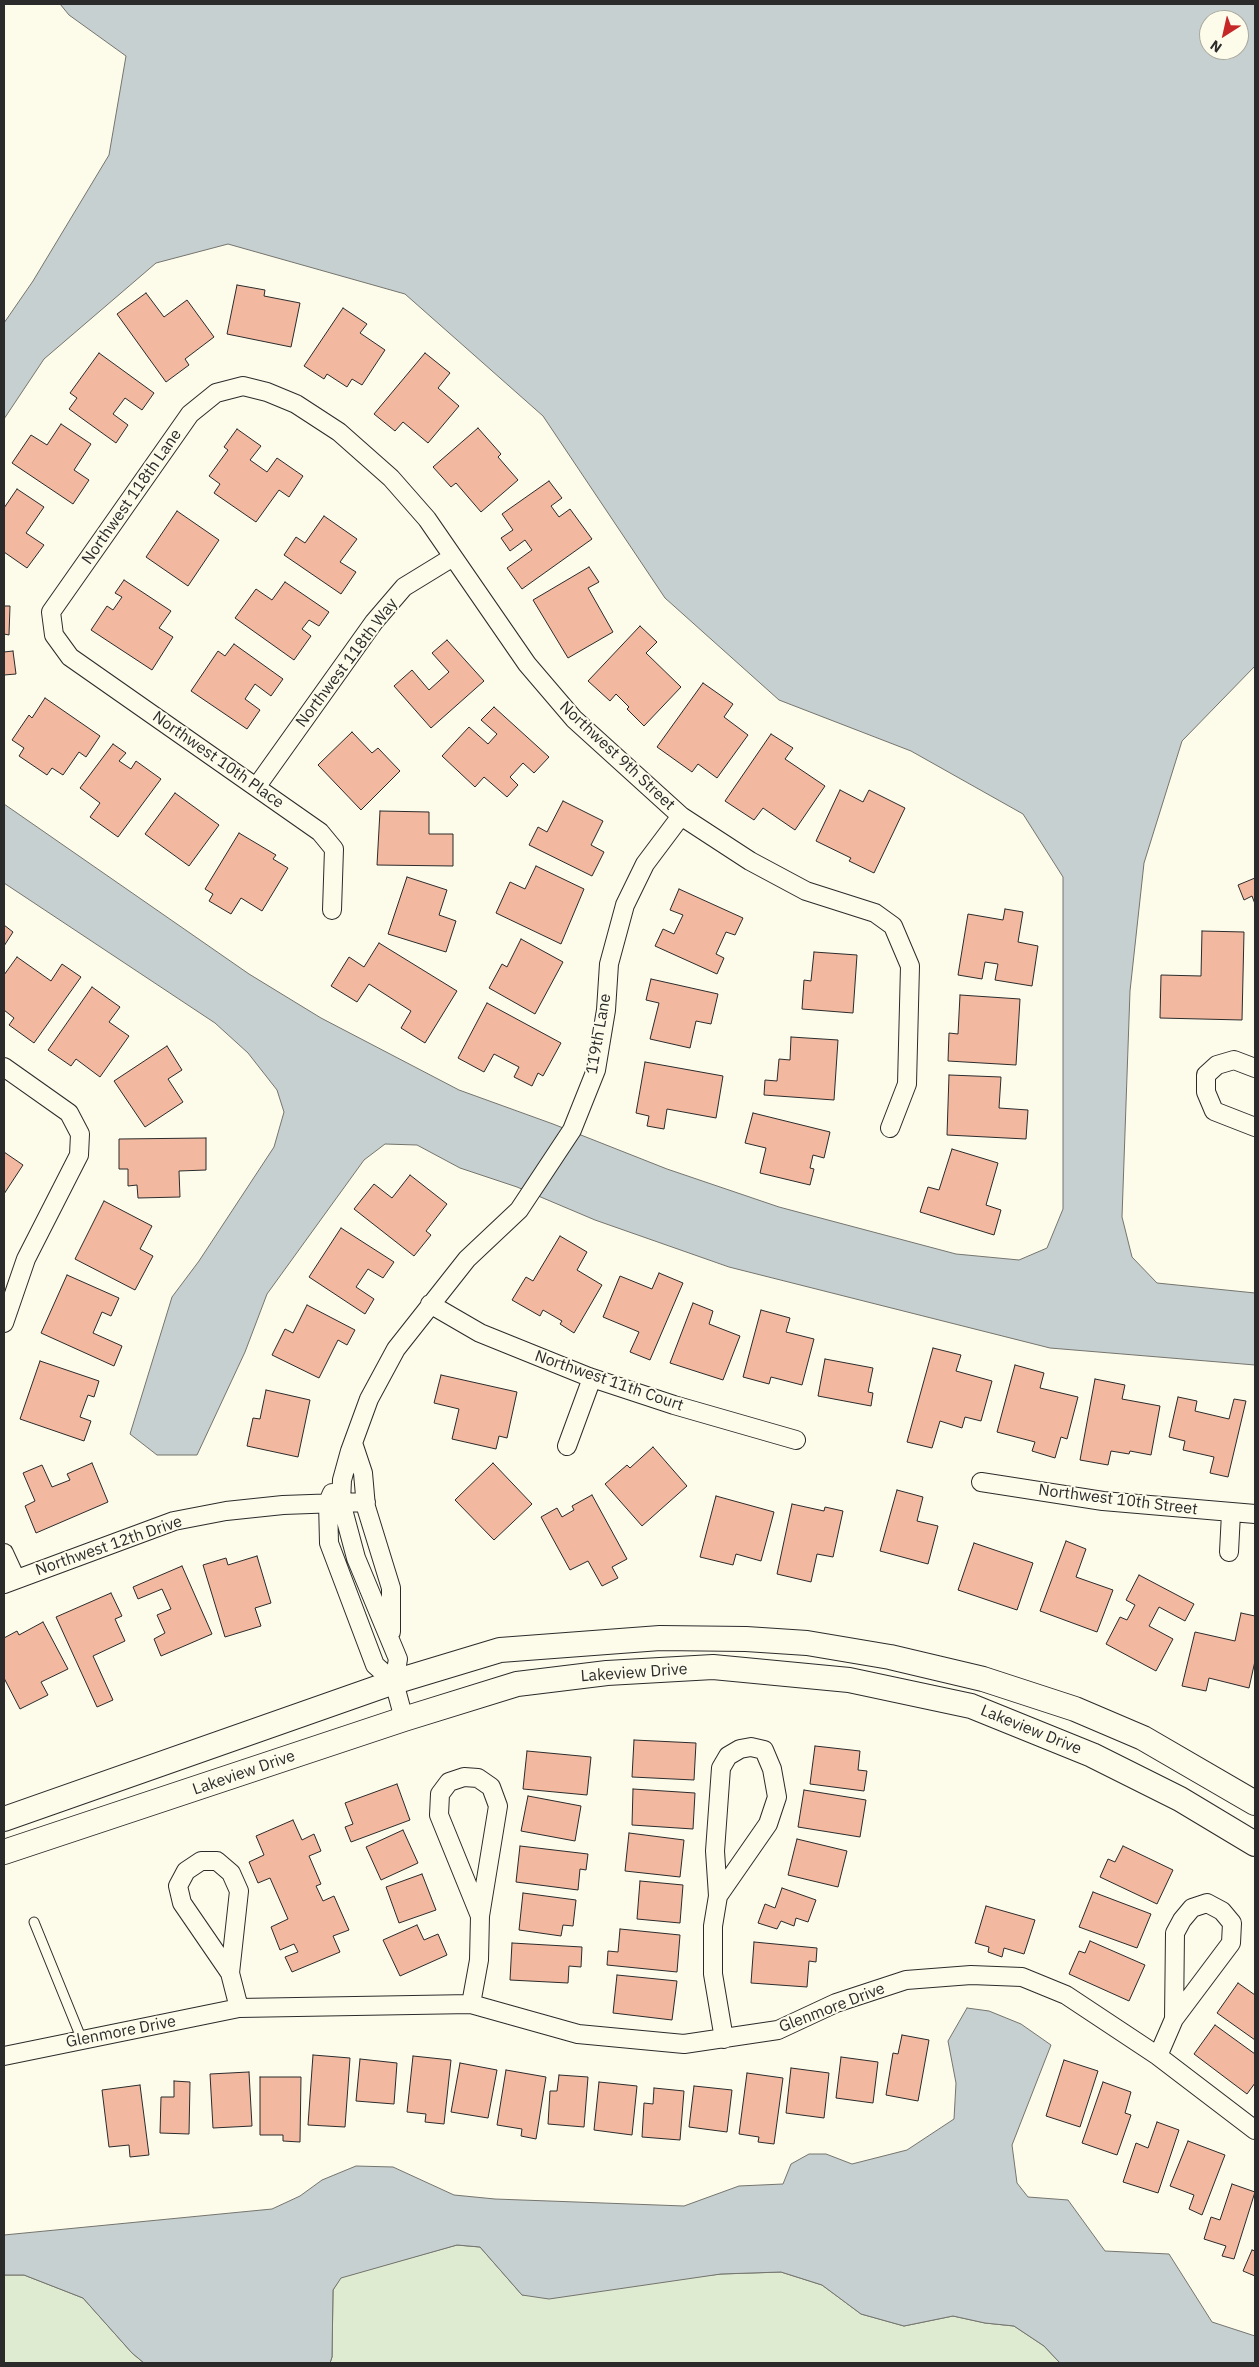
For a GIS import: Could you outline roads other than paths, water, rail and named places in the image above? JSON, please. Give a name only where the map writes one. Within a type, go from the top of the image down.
[{"type":"street","name":"Northwest 9th Street","points":[[243,386],[267,392],[296,404],[339,432],[391,478],[427,518],[527,664],[574,719],[680,816],[750,861],[806,891],[875,913],[893,926],[910,966],[908,1084],[890,1128]]},
{"type":"street","name":"Northwest 118th Lane","points":[[54,635],[51,612],[190,414],[216,393],[243,386]]},
{"type":"street","name":"Northwest 118th Way","points":[[257,786],[374,622],[404,587],[453,557]]},
{"type":"street","name":"Northwest 10th Place","points":[[54,635],[70,657],[257,786],[320,832],[334,849],[332,910]]},
{"type":"street","name":"119th Lane","points":[[334,1502],[351,1447],[369,1399],[392,1358],[430,1304],[467,1259],[519,1210],[544,1175],[572,1130],[596,1070],[606,1010],[609,964],[626,905],[645,864],[680,816]]},
{"type":"street","points":[[1255,1068],[1234,1060],[1217,1065],[1206,1075],[1206,1092],[1214,1111],[1255,1127]]},
{"type":"street","points":[[4,1067],[69,1113],[80,1134],[79,1155],[26,1259],[4,1323]]},
{"type":"street","name":"Northwest 11th Court","points":[[430,1304],[480,1333],[592,1378],[796,1440]]},
{"type":"street","points":[[567,1446],[592,1378]]},
{"type":"street","points":[[351,1447],[363,1473],[366,1502],[391,1588],[391,1641]]},
{"type":"street","name":"Northwest 10th Street","points":[[981,1482],[1103,1501],[1255,1514]]},
{"type":"street","points":[[334,1502],[398,1659],[394,1682],[404,1719]]},
{"type":"street","points":[[334,1502],[328,1543],[375,1665],[394,1682]]},
{"type":"street","name":"Northwest 12th Drive","points":[[10,1582],[174,1521],[226,1511],[334,1502],[366,1502]]},
{"type":"street","points":[[1229,1552],[1230,1513]]},
{"type":"street","points":[[4,1553],[10,1582]]},
{"type":"street","name":"Lakeview Drive","points":[[4,1818],[394,1682],[500,1650],[660,1638],[746,1639],[807,1643],[890,1657],[983,1679],[1075,1709],[1143,1738],[1255,1803]]},
{"type":"street","name":"Lakeview Drive","points":[[4,1852],[404,1719],[517,1684],[607,1673],[713,1667],[849,1680],[979,1709],[1092,1755],[1180,1799],[1255,1844]]},
{"type":"street","points":[[718,1896],[768,1824],[778,1797],[772,1769],[764,1750],[751,1747],[740,1749],[728,1756],[721,1768],[715,1851],[718,1896],[713,1926],[713,1974],[724,2038]]},
{"type":"street","points":[[471,2004],[479,1960],[480,1916],[498,1806],[491,1787],[478,1778],[464,1777],[449,1782],[440,1794],[439,1815],[480,1916]]},
{"type":"street","points":[[230,1973],[239,1891],[231,1873],[217,1861],[200,1861],[186,1871],[178,1886],[182,1903],[230,1973],[239,2008]]},
{"type":"street","points":[[1158,2056],[1174,2019],[1231,1943],[1232,1923],[1222,1911],[1207,1903],[1192,1908],[1182,1920],[1175,1933],[1174,2019]]},
{"type":"street","name":"Glenmore Drive","points":[[4,2056],[239,2008],[471,2004],[578,2034],[684,2044],[778,2030],[836,2003],[906,1980],[971,1975],[1022,1977],[1066,1995],[1158,2056],[1255,2130]]},
{"type":"lane","points":[[34,1922],[82,2040]]}]
